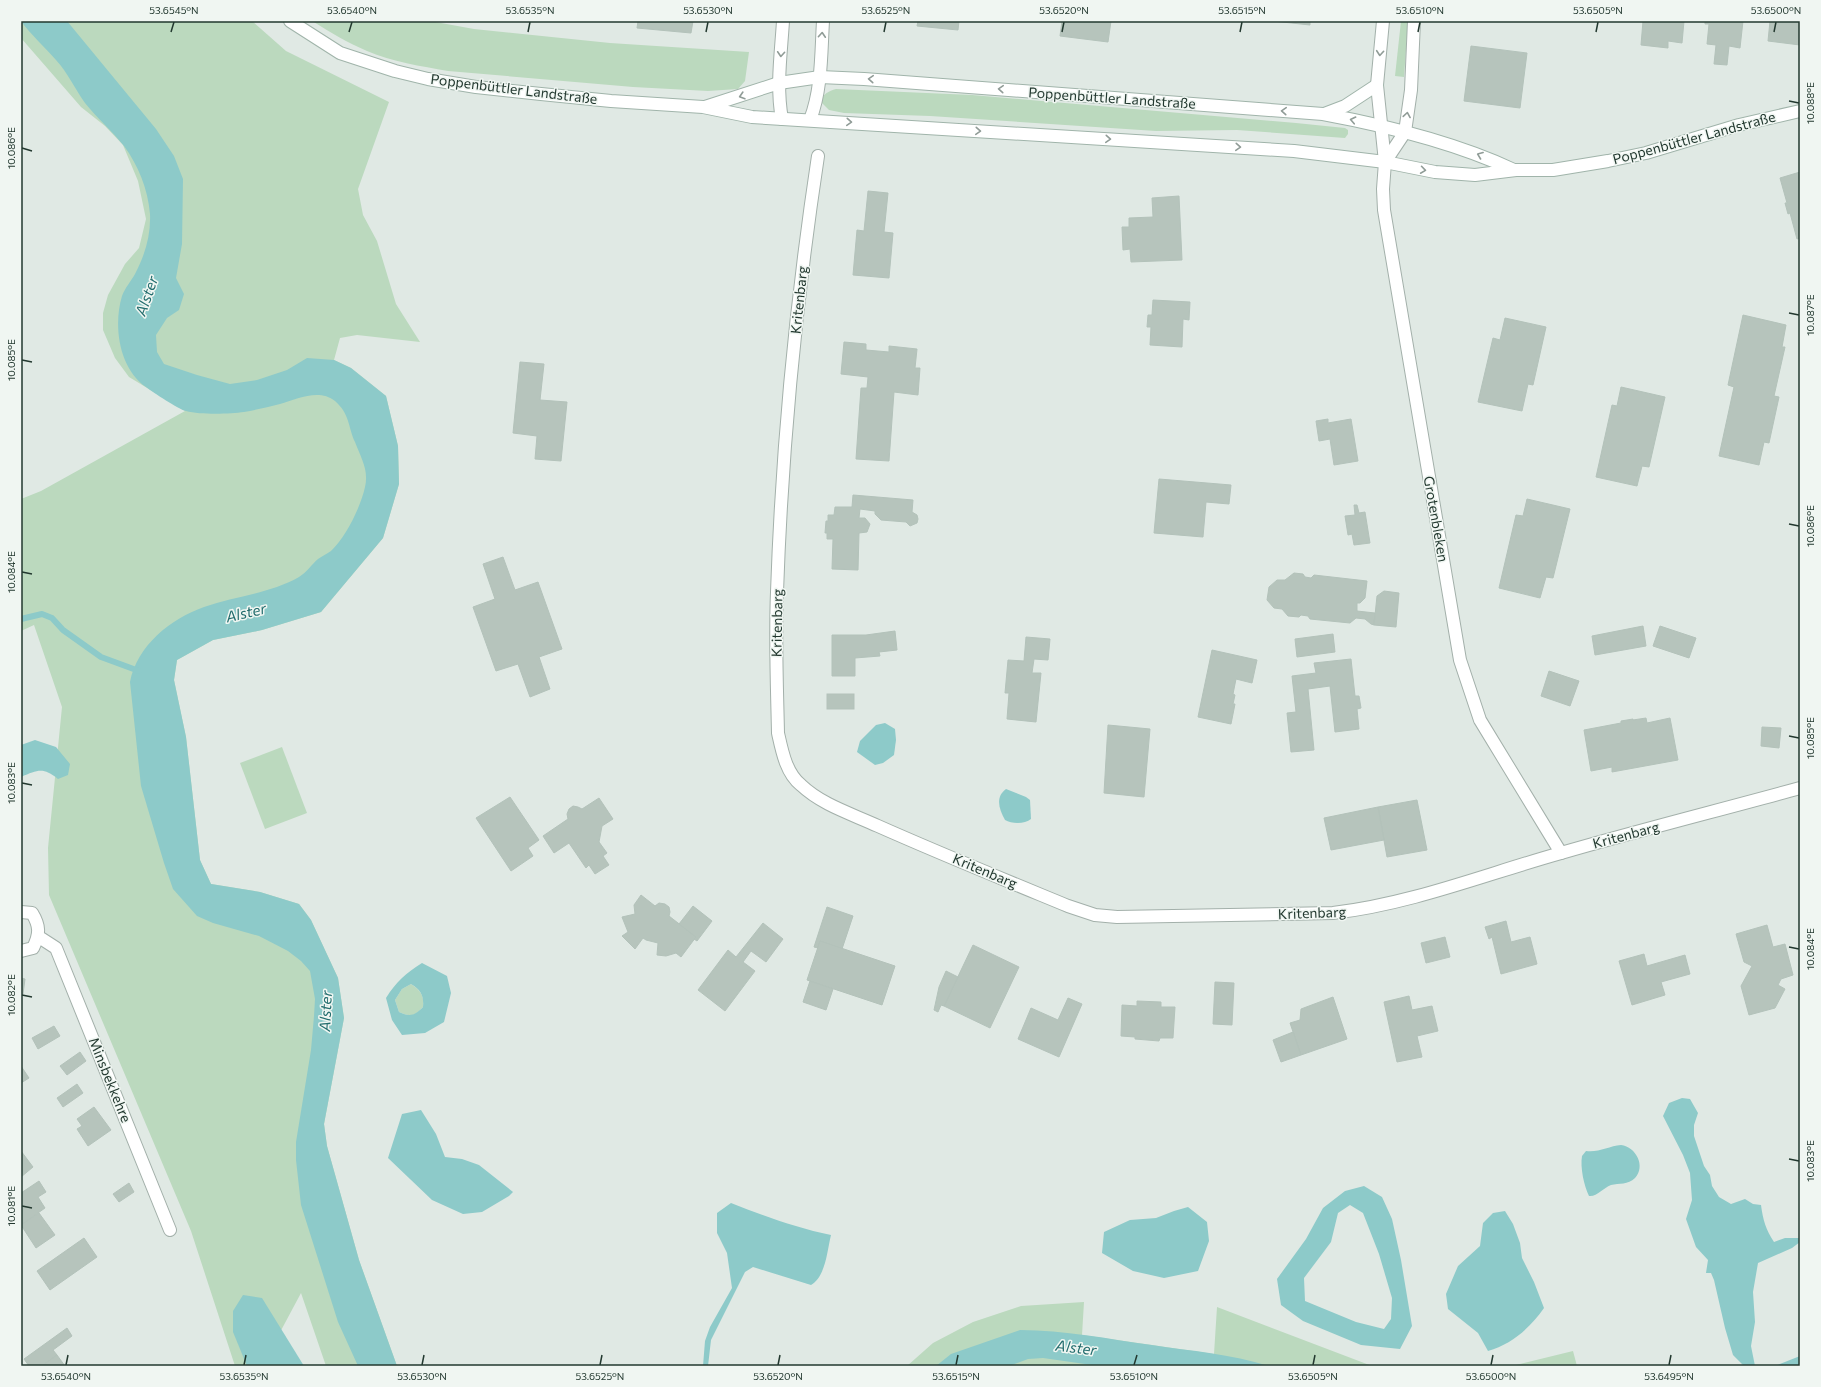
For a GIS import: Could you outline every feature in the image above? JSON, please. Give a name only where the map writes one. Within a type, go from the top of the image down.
[{"type":"street","name":"Poppenbüttler Landstraße","points":[[290,21],[340,53],[395,71],[428,79],[476,87],[612,101],[703,107],[738,115],[782,119],[1294,151],[1385,162],[1435,172],[1469,174],[1516,170],[1553,170],[1646,153],[1739,125],[1800,111]]},
{"type":"street","points":[[782,119],[779,103],[779,83],[783,21]]},
{"type":"street","points":[[810,120],[816,104],[820,77],[823,21]]},
{"type":"street","name":"Grotenbleken","points":[[1383,21],[1377,85],[1380,126],[1385,162],[1383,189],[1384,210],[1460,660],[1480,720],[1561,853]]},
{"type":"street","name":"Grotenbleken","points":[[1385,162],[1405,132],[1411,90],[1414,21]]},
{"type":"street","name":"Poppenbüttler Landstraße","points":[[703,107],[779,83],[820,77],[864,79],[1323,114],[1405,132],[1480,154],[1516,170]]},
{"type":"street","points":[[1323,114],[1345,106],[1377,85]]},
{"type":"street","name":"Kritenbarg","points":[[818,156],[804,249],[786,424],[777,592],[778,733],[782,754],[790,772],[799,784],[828,803],[891,832],[1068,906],[1095,915],[1333,913],[1357,910],[1406,899],[1561,853],[1800,788]]},
{"type":"street","points":[[21,912],[32,913],[38,924],[39,936],[33,948],[21,951]]},
{"type":"street","name":"Minsbekkehre","points":[[39,936],[56,948],[170,1230]]},
{"type":"green space","points":[[21,21],[252,21],[286,51],[389,102],[358,189],[363,215],[377,241],[396,304],[420,342],[357,335],[340,338],[334,360],[351,368],[386,396],[398,446],[399,484],[383,538],[321,612],[262,630],[213,640],[177,660],[174,680],[186,737],[200,860],[211,884],[260,892],[299,904],[311,920],[338,978],[344,1018],[324,1124],[327,1146],[359,1260],[397,1366],[326,1366],[301,1293],[262,1366],[235,1366],[191,1231],[49,895],[48,848],[62,707],[34,625],[21,631],[21,499],[41,491],[185,411],[129,377],[115,358],[103,330],[103,313],[108,295],[125,264],[139,248],[146,219],[138,181],[123,145],[105,126],[81,107],[21,38]]},
{"type":"green space","points":[[312,21],[430,21],[474,29],[610,43],[749,52],[745,81],[738,89],[708,91],[633,87],[448,71],[407,63],[386,58],[360,48]]},
{"type":"green space","points":[[1401,21],[1408,21],[1404,77],[1395,76]]},
{"type":"green space","points":[[836,89],[972,95],[1296,123],[1345,128],[1348,130],[1348,134],[1345,138],[1237,130],[1156,131],[930,116],[844,113],[829,110],[821,102],[824,95]]},
{"type":"green space","points":[[282,747],[307,813],[265,829],[240,763]]},
{"type":"green space","points":[[411,984],[421,994],[423,1007],[412,1015],[407,1015],[399,1012],[395,1000],[402,989]]},
{"type":"green space","points":[[1084,1302],[1082,1335],[1214,1354],[1217,1307],[1372,1366],[907,1366],[933,1343],[973,1322],[1021,1306]]},
{"type":"green space","points":[[1573,1351],[1577,1366],[1512,1366]]},
{"type":"water","name":"Alster","points":[[21,21],[67,21],[156,129],[174,156],[183,179],[182,244],[176,278],[184,294],[179,310],[167,318],[156,335],[157,352],[164,364],[230,384],[257,380],[287,370],[307,358],[334,360],[351,368],[386,396],[398,446],[399,484],[383,538],[321,612],[262,630],[213,640],[177,660],[174,680],[186,737],[200,860],[211,884],[260,892],[299,904],[311,920],[338,978],[344,1018],[324,1124],[327,1146],[359,1260],[397,1366],[358,1366],[338,1322],[301,1205],[296,1160],[296,1142],[311,1050],[314,1016],[315,999],[310,971],[301,961],[288,951],[259,936],[213,923],[197,916],[173,889],[141,786],[130,682],[140,657],[148,646],[167,627],[179,619],[204,607],[288,583],[302,575],[318,559],[331,551],[347,530],[360,503],[366,481],[364,464],[346,416],[340,406],[329,397],[315,395],[301,397],[280,404],[244,412],[207,414],[186,411],[178,407],[150,390],[137,379],[124,358],[120,346],[118,320],[122,296],[139,267],[148,237],[150,214],[145,187],[134,161],[124,146],[94,114],[60,65]]},
{"type":"water","points":[[885,723],[895,729],[896,740],[894,755],[883,763],[875,765],[857,752],[860,741],[876,725]]},
{"type":"water","points":[[35,740],[56,747],[70,764],[68,775],[58,779],[44,771],[36,771],[21,777],[21,745]]},
{"type":"water","points":[[1006,789],[1030,800],[1031,819],[1018,823],[1005,820],[1001,812],[999,799]]},
{"type":"water","points":[[422,963],[447,976],[451,993],[444,1022],[425,1033],[402,1035],[392,1020],[386,998],[406,974]],"holes":[[[411,984],[421,994],[423,1007],[412,1015],[406,1015],[399,1012],[395,1000],[402,989]]]},
{"type":"water","points":[[1682,1098],[1690,1099],[1698,1113],[1694,1125],[1694,1136],[1704,1166],[1710,1175],[1712,1186],[1719,1197],[1731,1204],[1745,1199],[1753,1204],[1761,1205],[1765,1225],[1774,1242],[1785,1238],[1800,1238],[1800,1242],[1792,1248],[1758,1263],[1753,1292],[1755,1322],[1751,1346],[1755,1366],[1744,1366],[1733,1355],[1714,1280],[1711,1273],[1706,1273],[1708,1260],[1696,1247],[1686,1219],[1692,1200],[1690,1173],[1683,1155],[1663,1116],[1669,1103]]},
{"type":"water","points":[[421,1110],[436,1134],[445,1157],[462,1159],[479,1165],[513,1192],[482,1212],[463,1214],[432,1200],[388,1158],[402,1114]]},
{"type":"water","points":[[1621,1145],[1631,1149],[1638,1158],[1640,1168],[1635,1178],[1629,1182],[1608,1186],[1597,1194],[1589,1196],[1583,1176],[1582,1156],[1586,1151],[1595,1151]]},
{"type":"water","points":[[1364,1186],[1382,1197],[1392,1219],[1401,1260],[1412,1326],[1400,1349],[1361,1345],[1303,1321],[1281,1305],[1277,1279],[1306,1239],[1323,1208],[1345,1191]],"holes":[[[1350,1205],[1363,1213],[1379,1254],[1392,1298],[1391,1319],[1384,1329],[1356,1322],[1305,1301],[1304,1278],[1331,1242],[1338,1213]]]},
{"type":"water","points":[[731,1203],[805,1229],[831,1235],[823,1269],[820,1276],[811,1285],[753,1267],[745,1272],[711,1340],[708,1366],[703,1366],[705,1341],[710,1327],[732,1288],[727,1253],[717,1233],[717,1213]]},
{"type":"water","points":[[1188,1207],[1207,1222],[1209,1241],[1198,1271],[1164,1278],[1133,1271],[1102,1253],[1104,1232],[1130,1220],[1156,1218]]},
{"type":"water","points":[[1505,1211],[1513,1224],[1520,1243],[1522,1258],[1534,1282],[1544,1308],[1533,1322],[1513,1340],[1488,1351],[1478,1333],[1448,1309],[1446,1294],[1458,1266],[1480,1246],[1483,1223],[1493,1213]]},
{"type":"water","points":[[243,1295],[262,1298],[304,1366],[247,1366],[233,1332],[233,1311]]},
{"type":"water","name":"Alster","points":[[1020,1330],[1070,1333],[1196,1351],[1240,1358],[1269,1366],[1099,1366],[1043,1358],[1028,1359],[1009,1366],[936,1366],[951,1354]]},
{"type":"water","points":[[1800,1356],[1800,1366],[1775,1366]]},
{"type":"building","points":[[638,21],[693,21],[691,33],[637,28]]},
{"type":"building","points":[[918,21],[959,21],[958,30],[917,26]]},
{"type":"building","points":[[1062,21],[1111,21],[1108,42],[1060,36]]},
{"type":"building","points":[[1273,21],[1310,21],[1310,25]]},
{"type":"building","points":[[1643,21],[1684,21],[1682,43],[1668,41],[1668,48],[1641,45]]},
{"type":"building","points":[[1705,21],[1743,21],[1740,48],[1729,46],[1727,65],[1714,64],[1716,45],[1707,44],[1709,24],[1705,24]]},
{"type":"building","points":[[1770,21],[1800,21],[1800,45],[1768,41]]},
{"type":"building","points":[[1471,46],[1527,53],[1520,108],[1464,101]]},
{"type":"building","points":[[1800,172],[1800,238],[1797,239],[1790,213],[1788,214],[1785,203],[1787,203],[1780,178]]},
{"type":"building","points":[[868,191],[888,193],[884,232],[893,233],[889,278],[853,275],[857,230],[864,231]]},
{"type":"building","points":[[1179,196],[1182,260],[1131,262],[1130,249],[1123,250],[1122,227],[1129,227],[1129,218],[1153,217],[1152,198]]},
{"type":"building","points":[[1153,300],[1190,302],[1189,320],[1183,319],[1182,347],[1150,345],[1151,327],[1147,327],[1148,315],[1152,315]]},
{"type":"building","points":[[1743,315],[1786,325],[1782,347],[1785,347],[1774,396],[1779,397],[1769,443],[1764,442],[1759,465],[1719,456],[1734,387],[1728,385]]},
{"type":"building","points":[[1505,318],[1546,327],[1533,385],[1528,384],[1522,411],[1478,402],[1493,338],[1500,340]]},
{"type":"building","points":[[844,342],[866,344],[866,350],[889,352],[889,346],[917,349],[915,368],[920,368],[918,395],[894,392],[889,461],[856,459],[861,388],[867,388],[868,377],[841,374]]},
{"type":"building","points":[[520,362],[544,364],[540,400],[567,402],[561,461],[535,459],[537,436],[513,433]]},
{"type":"building","points":[[1621,387],[1665,397],[1649,467],[1642,466],[1637,486],[1596,477],[1612,405],[1617,406]]},
{"type":"building","points":[[1328,419],[1328,423],[1351,419],[1358,461],[1334,465],[1330,439],[1319,441],[1316,421]]},
{"type":"building","points":[[1159,479],[1231,485],[1229,504],[1206,502],[1203,537],[1154,533]]},
{"type":"building","points":[[853,495],[913,500],[912,512],[917,515],[917,523],[910,526],[906,522],[881,520],[875,514],[875,511],[860,509],[859,518],[865,518],[870,524],[867,532],[859,533],[858,570],[832,569],[833,539],[827,539],[827,533],[825,533],[826,521],[828,521],[828,515],[834,515],[835,507],[852,507]]},
{"type":"building","points":[[1527,499],[1570,509],[1553,578],[1546,577],[1540,598],[1499,588],[1516,515],[1523,516]]},
{"type":"building","points":[[1354,505],[1357,505],[1359,513],[1365,512],[1370,543],[1354,545],[1352,534],[1348,535],[1345,516],[1355,515]]},
{"type":"building","points":[[503,557],[515,590],[538,582],[562,649],[539,657],[550,689],[530,697],[518,664],[496,671],[473,607],[495,599],[483,564]]},
{"type":"building","points":[[1294,573],[1303,574],[1305,577],[1311,578],[1314,575],[1367,581],[1365,598],[1360,603],[1357,603],[1357,611],[1375,613],[1374,625],[1365,619],[1356,618],[1350,623],[1310,619],[1308,616],[1301,615],[1299,617],[1288,616],[1282,609],[1274,608],[1267,600],[1269,587],[1277,580],[1285,580]]},
{"type":"building","points":[[1384,591],[1399,593],[1396,627],[1374,625],[1377,596]]},
{"type":"building","points":[[1643,626],[1646,646],[1595,655],[1592,636]]},
{"type":"building","points":[[1660,626],[1696,638],[1689,658],[1653,646]]},
{"type":"building","points":[[895,631],[897,650],[879,652],[880,656],[855,658],[855,676],[832,676],[832,635],[866,635]]},
{"type":"building","points":[[1333,634],[1335,652],[1297,657],[1295,639]]},
{"type":"building","points":[[1026,637],[1050,639],[1048,660],[1034,659],[1032,673],[1041,673],[1036,722],[1007,719],[1009,693],[1005,693],[1008,660],[1024,661]]},
{"type":"building","points":[[1212,650],[1257,660],[1252,683],[1236,679],[1233,694],[1235,695],[1233,704],[1235,704],[1231,724],[1198,717]]},
{"type":"building","points":[[1351,659],[1355,696],[1359,696],[1361,708],[1357,709],[1359,729],[1335,732],[1330,686],[1308,689],[1314,750],[1291,752],[1287,713],[1296,712],[1292,676],[1316,673],[1314,663]]},
{"type":"building","points":[[1549,671],[1579,681],[1570,706],[1541,696]]},
{"type":"building","points":[[827,694],[854,694],[854,709],[827,709]]},
{"type":"building","points":[[1646,718],[1647,723],[1670,718],[1678,760],[1612,772],[1612,767],[1591,771],[1584,730],[1621,723],[1621,721]]},
{"type":"building","points":[[1108,725],[1150,729],[1144,797],[1104,793]]},
{"type":"building","points":[[1762,727],[1781,728],[1779,748],[1761,746]]},
{"type":"building","points":[[510,797],[539,840],[528,848],[533,856],[511,871],[476,818]]},
{"type":"building","points":[[599,798],[613,819],[602,826],[599,842],[607,853],[603,856],[609,865],[595,874],[589,865],[586,868],[569,843],[554,853],[543,836],[568,819],[567,814],[569,809],[573,806],[582,809]]},
{"type":"building","points":[[1417,800],[1427,850],[1387,857],[1378,807]]},
{"type":"building","points":[[1378,807],[1384,840],[1331,850],[1324,818]]},
{"type":"building","points":[[641,895],[655,906],[659,903],[665,904],[669,907],[669,916],[696,937],[681,957],[676,953],[666,956],[657,955],[658,943],[643,938],[635,949],[622,936],[628,932],[622,917],[635,914],[634,905]]},
{"type":"building","points":[[693,906],[712,921],[697,941],[694,939],[696,937],[679,924]]},
{"type":"building","points":[[827,907],[853,916],[842,949],[820,941],[818,948],[814,947]]},
{"type":"building","points":[[1506,921],[1511,942],[1530,937],[1537,964],[1501,974],[1492,937],[1489,939],[1485,927]]},
{"type":"building","points":[[763,923],[783,939],[766,962],[751,951],[743,962],[755,971],[725,1011],[698,990],[728,950],[736,957]]},
{"type":"building","points":[[1767,925],[1773,947],[1785,944],[1793,975],[1781,979],[1778,985],[1785,989],[1775,1008],[1749,1015],[1741,986],[1752,966],[1744,962],[1736,934]]},
{"type":"building","points":[[1445,937],[1450,957],[1426,963],[1421,943]]},
{"type":"building","points":[[820,941],[895,966],[882,1005],[807,980]]},
{"type":"building","points":[[973,945],[1019,967],[990,1028],[944,1006]]},
{"type":"building","points":[[1644,954],[1647,966],[1685,955],[1690,974],[1661,982],[1665,995],[1632,1005],[1619,961]]},
{"type":"building","points":[[946,971],[958,977],[944,1006],[941,1005],[938,1012],[934,1010],[939,987]]},
{"type":"building","points":[[21,978],[25,979],[23,994],[21,994]]},
{"type":"building","points":[[810,981],[833,989],[826,1010],[803,1002]]},
{"type":"building","points":[[1215,982],[1234,983],[1232,1025],[1213,1024]]},
{"type":"building","points":[[1409,996],[1412,1010],[1432,1006],[1438,1031],[1417,1036],[1422,1057],[1397,1062],[1384,1002]]},
{"type":"building","points":[[1333,997],[1347,1039],[1301,1055],[1290,1023],[1300,1020],[1301,1009]]},
{"type":"building","points":[[1068,998],[1082,1004],[1059,1057],[1018,1039],[1031,1008],[1058,1020]]},
{"type":"building","points":[[1137,1001],[1161,1002],[1161,1007],[1175,1007],[1173,1038],[1160,1038],[1159,1041],[1121,1036],[1122,1005],[1137,1006]]},
{"type":"building","points":[[54,1026],[60,1036],[38,1049],[32,1038]]},
{"type":"building","points":[[1293,1032],[1301,1055],[1281,1062],[1273,1040]]},
{"type":"building","points":[[80,1052],[86,1061],[67,1075],[60,1066]]},
{"type":"building","points":[[21,1066],[29,1078],[21,1083]]},
{"type":"building","points":[[77,1084],[83,1093],[63,1107],[57,1098]]},
{"type":"building","points":[[94,1107],[111,1130],[88,1146],[77,1129],[82,1126],[77,1119]]},
{"type":"building","points":[[21,1151],[33,1167],[21,1177]]},
{"type":"building","points":[[39,1181],[46,1192],[38,1197],[45,1208],[21,1225],[21,1193]]},
{"type":"building","points":[[129,1183],[134,1192],[119,1202],[113,1194]]},
{"type":"building","points":[[39,1213],[55,1235],[36,1248],[21,1225]]},
{"type":"building","points":[[84,1238],[97,1257],[50,1290],[37,1271]]},
{"type":"building","points":[[67,1328],[72,1336],[53,1350],[57,1355],[42,1366],[29,1366],[24,1359]]},
{"type":"building","points":[[57,1355],[65,1366],[42,1366]]},
{"type":"waterway","points":[[21,619],[42,614],[52,618],[63,630],[101,657],[139,671]]}]
